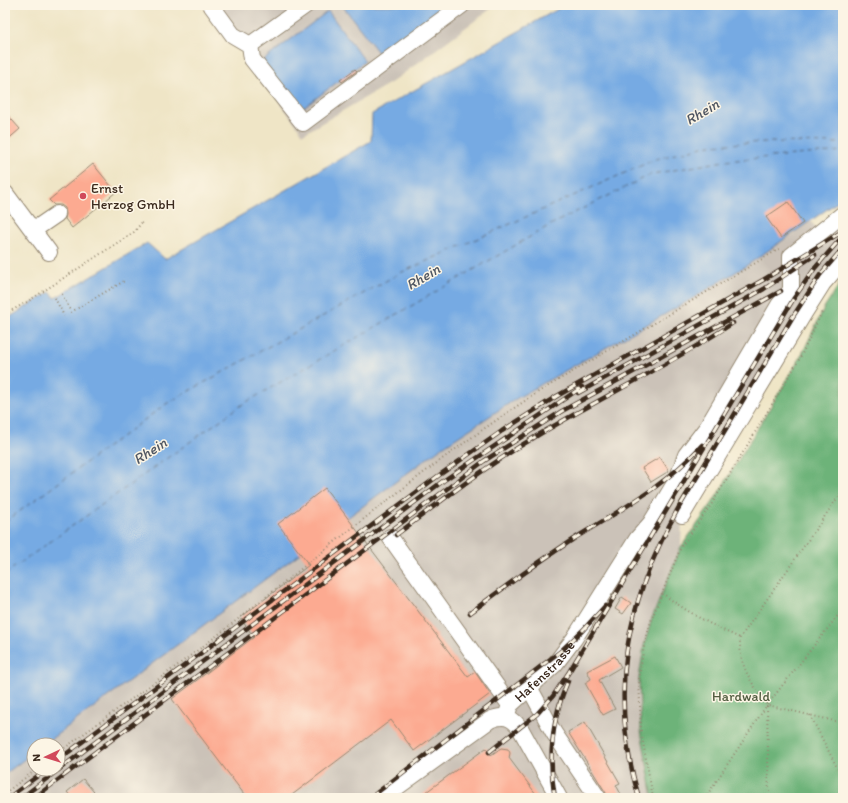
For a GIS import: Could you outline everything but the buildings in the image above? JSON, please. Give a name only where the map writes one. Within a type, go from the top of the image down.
[{"type":"street","points":[[211,5],[233,35],[250,45]]},
{"type":"street","points":[[250,45],[306,5]]},
{"type":"street","points":[[250,45],[252,59],[302,123],[462,5]]},
{"type":"street","points":[[5,193],[49,252]]},
{"type":"street","points":[[30,226],[38,227],[56,214]]},
{"type":"street","name":"Hafenstrasse","points":[[382,798],[490,720],[508,711],[529,688],[555,664],[574,639],[637,539],[651,523],[677,480],[686,454],[708,426],[769,322],[791,290],[791,256],[843,214]]},
{"type":"street","points":[[682,515],[804,312],[823,283],[843,260]]},
{"type":"street","points":[[769,322],[780,321],[804,312]]},
{"type":"street","points":[[390,537],[512,719],[520,728],[559,798]]},
{"type":"street","points":[[529,688],[554,733],[598,798]]},
{"type":"path","points":[[5,314],[27,302],[134,232],[143,221]]},
{"type":"path","points":[[66,747],[227,628],[372,511],[502,416],[540,391],[781,248]]},
{"type":"path","points":[[62,294],[71,312],[126,280]]},
{"type":"path","points":[[55,298],[64,316]]},
{"type":"path","points":[[653,798],[641,731],[639,678],[644,646],[662,593],[681,548],[713,502],[800,358],[825,306]]},
{"type":"path","points":[[768,798],[767,705],[747,676],[740,654],[740,638],[843,490]]},
{"type":"path","points":[[662,593],[717,628],[740,638]]},
{"type":"path","points":[[705,798],[767,705],[843,609]]},
{"type":"path","points":[[767,705],[843,723]]},
{"type":"path","points":[[810,715],[843,778]]},
{"type":"path","points":[[5,793],[26,777]]},
{"type":"shaded area","points":[[203,5],[496,5],[392,82],[303,134],[244,54],[228,38]]},
{"type":"shaded area","points":[[843,212],[843,260],[682,515],[681,547],[652,618],[644,646],[639,678],[641,731],[653,798],[5,798],[5,774],[26,758],[26,777],[66,777],[66,737],[54,737],[441,448],[550,378],[690,300],[749,264],[811,221],[818,231]]},
{"type":"green space","name":"Hardwald","points":[[843,279],[843,798],[653,798],[641,731],[639,678],[644,646],[652,618],[681,547],[713,502],[800,358],[825,306]]},
{"type":"water","points":[[342,5],[440,5],[445,12],[383,59]]},
{"type":"water","name":"Rhein","points":[[565,5],[843,5],[843,198],[749,264],[690,300],[519,397],[441,448],[54,737],[26,737],[26,758],[5,774],[5,320],[50,292],[55,298],[147,243],[165,259],[371,141],[372,114]]},
{"type":"water","points":[[328,11],[365,61],[298,112],[261,62]]},
{"type":"ferry route","points":[[5,522],[166,404],[400,273],[656,159],[710,145],[765,142],[843,143]]},
{"type":"ferry route","points":[[5,574],[243,404],[552,224],[652,174],[724,161],[843,151]]},
{"type":"railway","points":[[66,754],[438,476],[502,431],[557,396],[763,280],[843,231]]},
{"type":"railway","points":[[489,752],[537,714],[553,696],[569,672],[794,298],[815,268],[843,236]]},
{"type":"railway","points":[[639,798],[630,759],[625,721],[624,685],[627,649],[634,614],[645,579],[660,544],[678,509],[792,318],[820,275],[843,248]]},
{"type":"railway","points":[[578,393],[764,289],[815,255]]},
{"type":"railway","points":[[34,798],[484,461],[562,411],[781,291]]},
{"type":"railway","points":[[396,535],[464,484],[517,448],[685,353],[733,323]]},
{"type":"railway","points":[[21,798],[443,481],[582,387]]},
{"type":"railway","points":[[470,613],[572,540],[657,486],[688,460],[702,445]]},
{"type":"railway","points":[[370,798],[562,650],[605,606]]},
{"type":"railway","points":[[555,798],[552,768],[553,739],[558,709],[568,681]]},
{"type":"railway","points":[[8,798],[36,777]]},
{"type":"place","name":"Ernst Herzog GmbH","points":[[83,196]]}]
